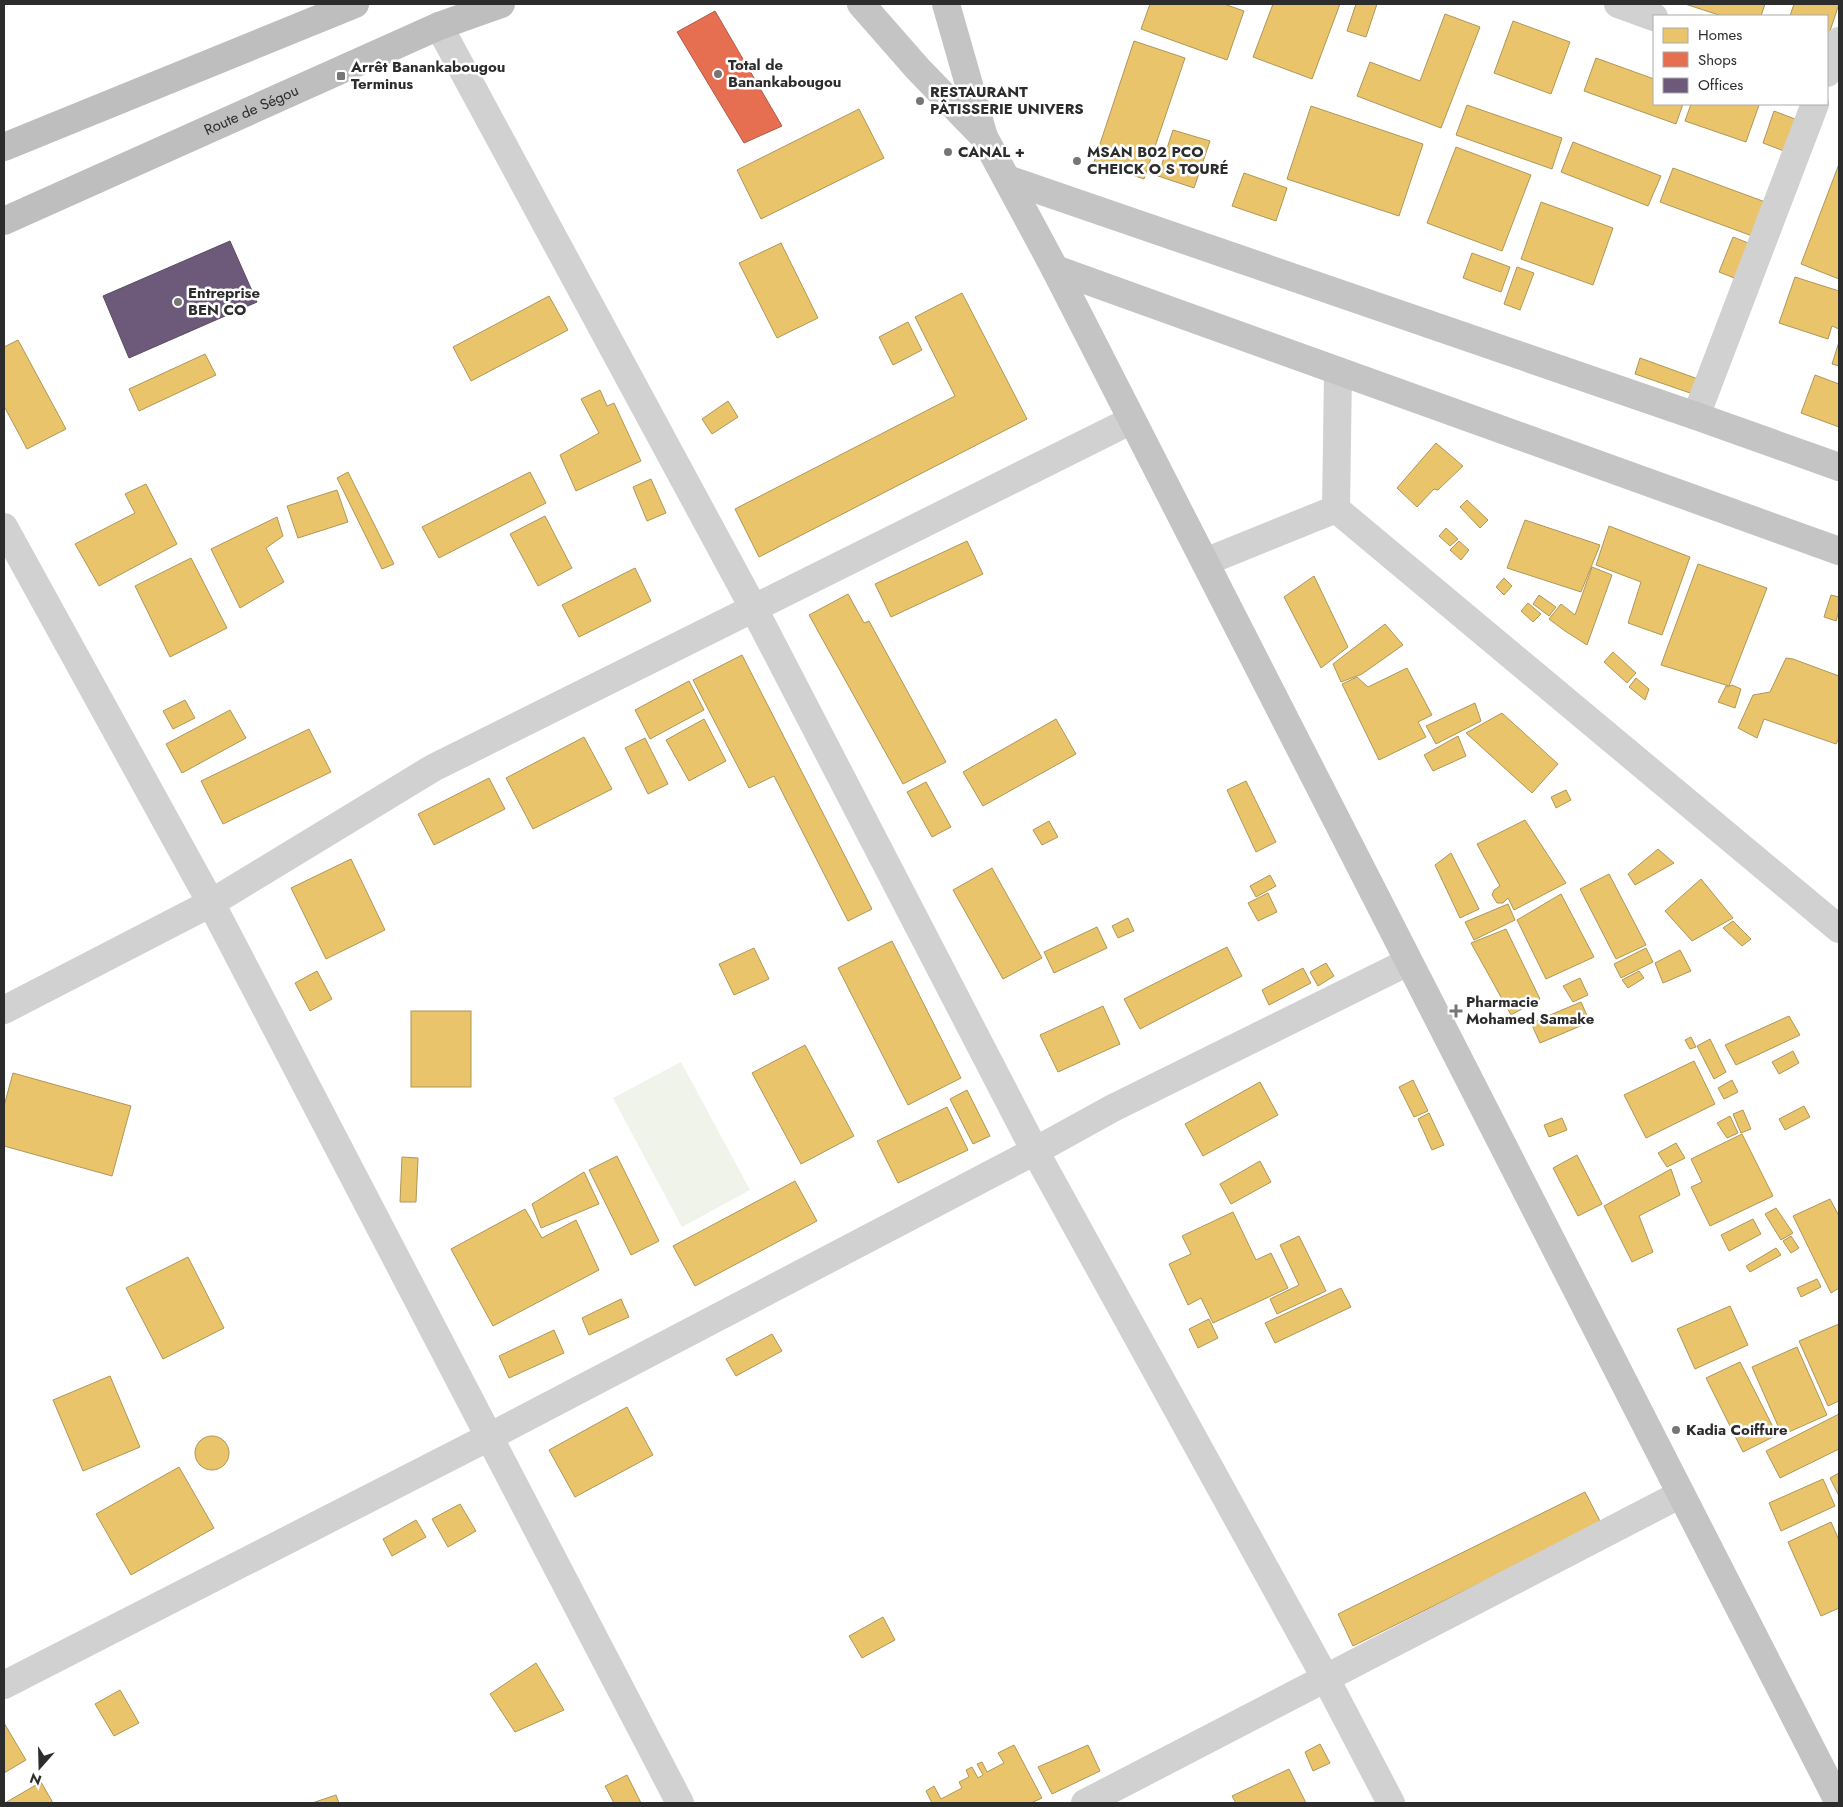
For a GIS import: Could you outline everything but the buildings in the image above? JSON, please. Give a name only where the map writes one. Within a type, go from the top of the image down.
[{"type":"highway","points":[[4,147],[355,4]]},
{"type":"highway","name":"Route de Ségou","points":[[4,222],[438,26],[501,4]]},
{"type":"main road","points":[[861,4],[918,69],[984,137]]},
{"type":"main road","points":[[946,4],[984,137],[1055,269],[1839,1803]]},
{"type":"main road","points":[[1007,179],[1839,466]]},
{"type":"main road","points":[[1055,269],[1839,551]]},
{"type":"street","points":[[1618,4],[1653,17]]},
{"type":"street","points":[[438,26],[754,609],[1035,1151],[1326,1679],[1392,1803]]},
{"type":"street","points":[[1828,70],[1839,40]]},
{"type":"street","points":[[1696,416],[1815,105]]},
{"type":"street","points":[[1336,509],[1338,371]]},
{"type":"street","points":[[4,1010],[211,903],[433,768],[1132,420]]},
{"type":"street","points":[[1205,562],[1336,509]]},
{"type":"street","points":[[1336,509],[1839,929]]},
{"type":"street","points":[[4,527],[211,903],[680,1803]]},
{"type":"street","points":[[4,1685],[489,1438],[1035,1151],[1113,1108],[1408,962]]},
{"type":"street","points":[[1085,1803],[1681,1494]]},
{"type":"shaded area","points":[[681,1062],[750,1190],[682,1227],[613,1098]]},
{"type":"place","name":"Total de Banankabougou","points":[[718,74]]},
{"type":"place","name":"Arrêt Banankabougou Terminus","points":[[341,76]]},
{"type":"place","name":"RESTAURANT PÂTISSERIE UNIVERS","points":[[920,101]]},
{"type":"place","name":"CANAL +","points":[[948,152]]},
{"type":"place","name":"MSAN B02 PCO CHEICK O S TOURÉ","points":[[1077,161]]},
{"type":"place","name":"Entreprise BEN CO","points":[[178,302]]},
{"type":"place","name":"Pharmacie Mohamed Samake","points":[[1456,1011]]},
{"type":"place","name":"Kadia Coiffure","points":[[1676,1430]]}]
